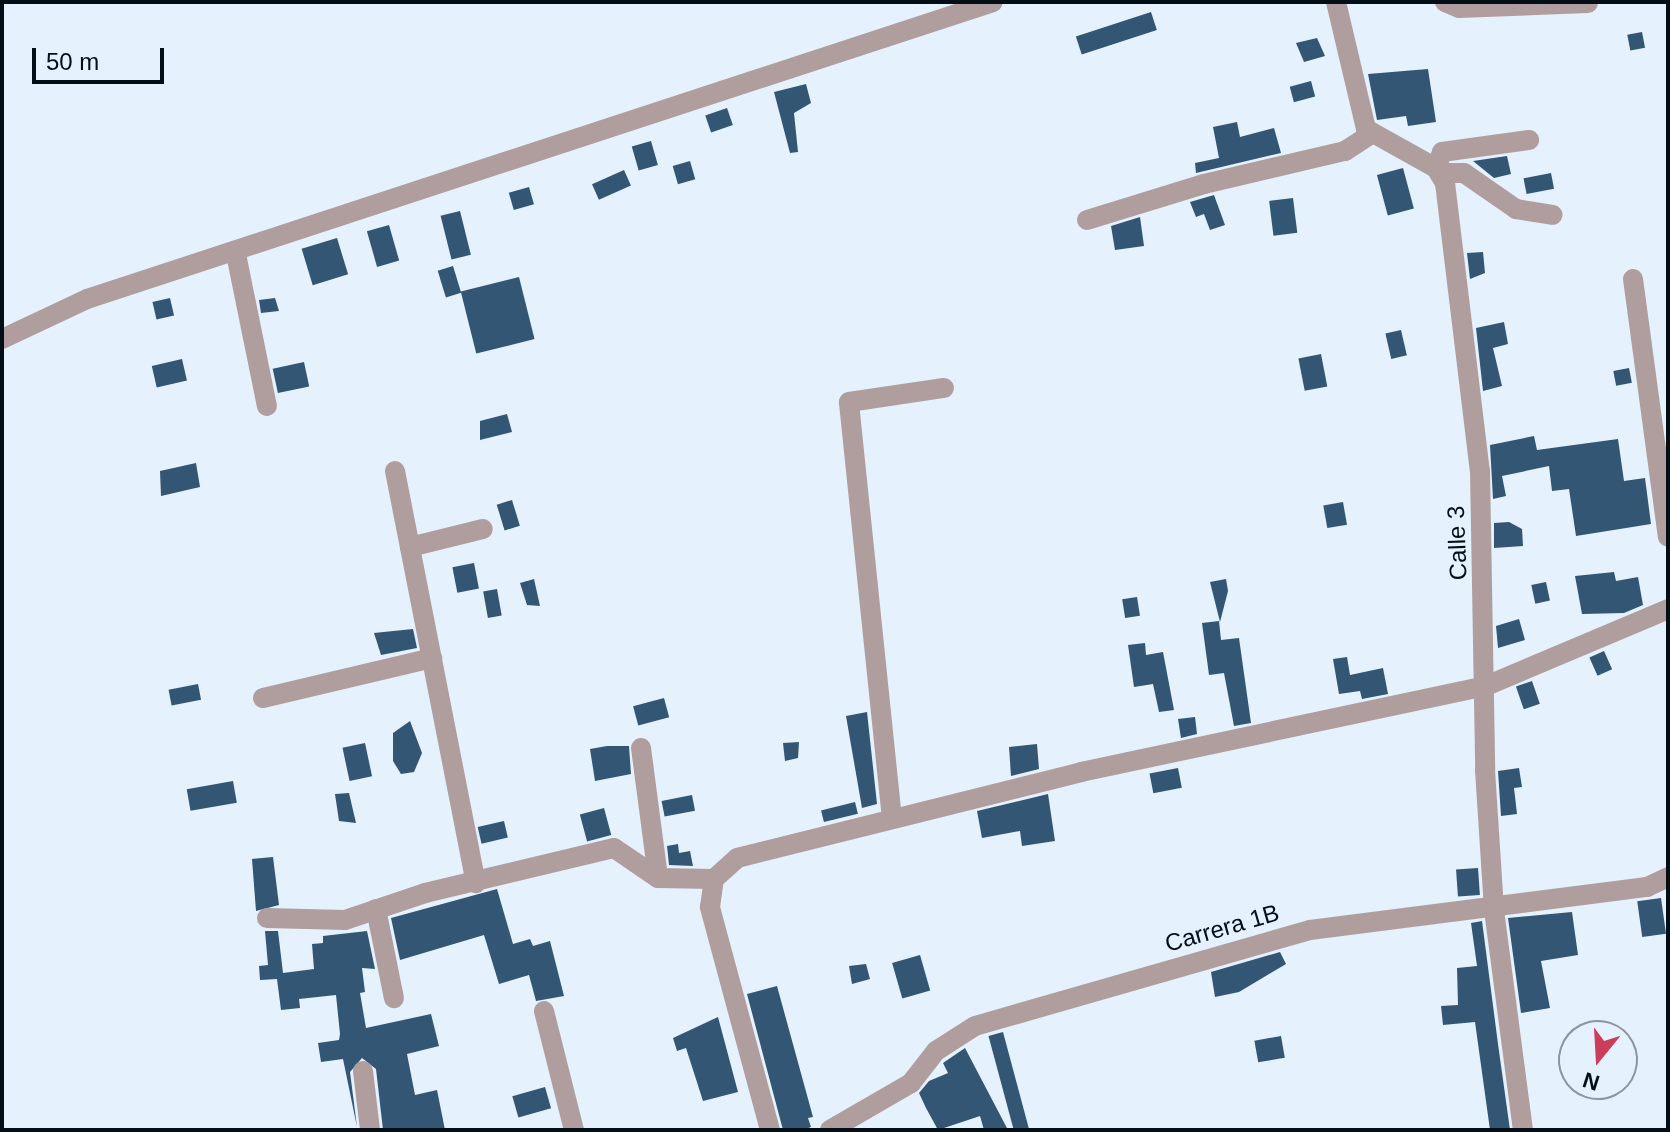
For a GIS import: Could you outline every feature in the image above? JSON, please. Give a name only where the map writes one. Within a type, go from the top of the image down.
[{"type":"street","points":[[2,339],[87,299],[236,254],[993,2]]},
{"type":"street","points":[[1336,2],[1371,134],[1438,170],[1464,173],[1516,209],[1553,215]]},
{"type":"street","points":[[1445,2],[1459,8],[1588,3]]},
{"type":"street","points":[[1087,220],[1204,184],[1345,151],[1371,134]]},
{"type":"street","points":[[1438,170],[1442,152],[1529,140]]},
{"type":"street","name":"Calle 3","points":[[1438,170],[1480,471],[1486,686],[1485,770],[1494,910],[1523,1130]]},
{"type":"street","points":[[236,254],[267,406]]},
{"type":"street","points":[[1633,279],[1668,537]]},
{"type":"street","points":[[892,819],[849,402],[944,388]]},
{"type":"street","points":[[395,471],[476,883]]},
{"type":"street","points":[[410,547],[483,529]]},
{"type":"street","points":[[770,1130],[710,907],[714,879],[737,858],[1081,772],[1486,686],[1668,609]]},
{"type":"street","points":[[263,698],[432,658]]},
{"type":"street","points":[[641,748],[658,878]]},
{"type":"street","points":[[267,918],[345,920],[376,909],[614,848],[658,878],[714,879]]},
{"type":"street","name":"Carrera 1B","points":[[830,1130],[911,1083],[936,1051],[975,1026],[1310,930],[1494,910],[1647,887],[1668,877]]},
{"type":"street","points":[[376,909],[394,998]]},
{"type":"street","points":[[544,1011],[574,1130]]},
{"type":"street","points":[[363,1071],[370,1130]]},
{"type":"building","points":[[1151,12],[1157,30],[1082,54],[1076,36]]},
{"type":"building","points":[[1642,32],[1645,48],[1630,51],[1627,35]]},
{"type":"building","points":[[1317,38],[1325,56],[1304,62],[1296,43]]},
{"type":"building","points":[[1428,69],[1436,122],[1408,126],[1406,116],[1377,120],[1368,74]]},
{"type":"building","points":[[1311,81],[1315,96],[1294,102],[1290,87]]},
{"type":"building","points":[[806,84],[811,103],[794,113],[798,152],[790,153],[774,92]]},
{"type":"building","points":[[727,108],[733,125],[711,133],[705,115]]},
{"type":"building","points":[[1237,122],[1240,137],[1274,128],[1281,153],[1196,173],[1195,163],[1219,158],[1213,127]]},
{"type":"building","points":[[651,141],[658,165],[639,171],[632,147]]},
{"type":"building","points":[[1507,156],[1511,174],[1494,178],[1473,161]]},
{"type":"building","points":[[690,161],[695,179],[678,184],[673,166]]},
{"type":"building","points":[[1403,168],[1414,209],[1388,216],[1377,175]]},
{"type":"building","points":[[624,170],[631,186],[599,200],[592,184]]},
{"type":"building","points":[[1551,173],[1554,189],[1527,194],[1524,178]]},
{"type":"building","points":[[529,187],[534,204],[514,210],[509,193]]},
{"type":"building","points":[[1214,195],[1225,225],[1210,230],[1204,214],[1196,217],[1190,202]]},
{"type":"building","points":[[1293,198],[1297,233],[1273,236],[1269,201]]},
{"type":"building","points":[[460,211],[471,255],[451,260],[441,216]]},
{"type":"building","points":[[1140,217],[1144,246],[1115,250],[1111,226]]},
{"type":"building","points":[[389,225],[399,261],[377,267],[367,231]]},
{"type":"building","points":[[337,238],[348,274],[313,285],[302,249]]},
{"type":"building","points":[[1483,252],[1485,273],[1470,279],[1467,253]]},
{"type":"building","points":[[453,266],[461,293],[446,297],[438,271]]},
{"type":"building","points":[[519,277],[534,339],[476,354],[461,292]]},
{"type":"building","points":[[170,298],[174,316],[157,320],[152,302]]},
{"type":"building","points":[[275,298],[279,311],[261,313],[259,300]]},
{"type":"building","points":[[1504,322],[1508,344],[1493,348],[1502,386],[1483,391],[1476,328]]},
{"type":"building","points":[[1401,330],[1407,355],[1391,359],[1385,334]]},
{"type":"building","points":[[1321,354],[1327,386],[1305,391],[1298,358]]},
{"type":"building","points":[[182,359],[187,380],[157,387],[152,366]]},
{"type":"building","points":[[304,362],[309,386],[278,393],[273,369]]},
{"type":"building","points":[[1629,368],[1632,383],[1616,386],[1613,371]]},
{"type":"building","points":[[507,414],[512,432],[480,440],[480,421]]},
{"type":"building","points":[[1534,436],[1537,450],[1618,439],[1624,481],[1645,478],[1651,524],[1576,536],[1569,489],[1552,491],[1549,466],[1502,476],[1506,496],[1493,499],[1490,445]]},
{"type":"building","points":[[196,463],[200,487],[161,496],[160,471]]},
{"type":"building","points":[[512,500],[520,526],[505,530],[497,505]]},
{"type":"building","points":[[1343,502],[1347,525],[1327,528],[1323,505]]},
{"type":"building","points":[[1509,522],[1522,529],[1523,546],[1494,548],[1494,523]]},
{"type":"building","points":[[474,563],[479,589],[457,593],[452,567]]},
{"type":"building","points":[[1614,572],[1616,581],[1638,577],[1643,605],[1624,613],[1582,614],[1575,576]]},
{"type":"building","points":[[534,579],[540,606],[527,605],[520,583]]},
{"type":"building","points":[[1226,579],[1228,591],[1220,622],[1210,582]]},
{"type":"building","points":[[1546,582],[1550,601],[1535,604],[1531,585]]},
{"type":"building","points":[[497,589],[502,616],[488,618],[483,591]]},
{"type":"building","points":[[1137,597],[1140,616],[1125,618],[1122,599]]},
{"type":"building","points":[[1519,619],[1525,640],[1498,648],[1496,626]]},
{"type":"building","points":[[1219,621],[1221,640],[1239,638],[1251,723],[1234,726],[1224,673],[1209,675],[1202,623]]},
{"type":"building","points":[[413,629],[417,648],[381,655],[374,633]]},
{"type":"building","points":[[1145,643],[1146,655],[1163,652],[1174,710],[1159,712],[1153,684],[1134,687],[1128,645]]},
{"type":"building","points":[[1604,651],[1612,669],[1598,676],[1589,658]]},
{"type":"building","points":[[1347,657],[1350,675],[1383,668],[1388,694],[1362,699],[1360,691],[1339,694],[1333,659]]},
{"type":"building","points":[[1532,681],[1540,704],[1524,709],[1516,687]]},
{"type":"building","points":[[198,684],[201,700],[172,705],[169,690]]},
{"type":"building","points":[[664,698],[669,717],[638,726],[633,706]]},
{"type":"building","points":[[867,712],[877,804],[862,808],[846,716]]},
{"type":"building","points":[[1195,717],[1197,734],[1181,738],[1178,719]]},
{"type":"building","points":[[410,721],[422,753],[414,772],[401,774],[393,761],[393,733]]},
{"type":"building","points":[[799,742],[798,758],[785,761],[783,743]]},
{"type":"building","points":[[365,743],[372,776],[350,781],[343,748]]},
{"type":"building","points":[[1037,744],[1039,769],[1011,776],[1009,747]]},
{"type":"building","points":[[629,746],[631,774],[595,781],[590,749]]},
{"type":"building","points":[[1178,768],[1182,788],[1153,793],[1150,774]]},
{"type":"building","points":[[1519,768],[1522,787],[1514,788],[1517,814],[1501,816],[1498,771]]},
{"type":"building","points":[[233,781],[237,803],[191,811],[187,789]]},
{"type":"building","points":[[349,793],[356,823],[339,821],[335,794]]},
{"type":"building","points":[[1048,794],[1055,841],[1022,846],[1020,831],[982,838],[977,811]]},
{"type":"building","points":[[692,795],[695,811],[665,817],[662,801]]},
{"type":"building","points":[[855,802],[858,814],[824,822],[821,810]]},
{"type":"building","points":[[604,808],[611,835],[587,842],[580,814]]},
{"type":"building","points":[[504,821],[508,838],[482,844],[478,827]]},
{"type":"building","points":[[678,844],[679,853],[690,851],[693,866],[669,865],[667,846]]},
{"type":"building","points":[[273,857],[279,905],[256,911],[252,859]]},
{"type":"building","points":[[1478,868],[1480,895],[1458,896],[1456,870]]},
{"type":"building","points":[[497,889],[513,944],[530,939],[533,946],[550,941],[564,996],[536,1001],[529,975],[499,984],[484,935],[400,960],[391,918]]},
{"type":"building","points":[[1661,898],[1666,934],[1642,937],[1637,901]]},
{"type":"building","points":[[1572,912],[1578,955],[1541,961],[1550,1008],[1521,1013],[1508,918]]},
{"type":"building","points":[[1482,921],[1510,1130],[1490,1130],[1475,1022],[1443,1025],[1441,1006],[1458,1005],[1457,968],[1477,966],[1471,923]]},
{"type":"building","points":[[265,931],[278,931],[283,973],[314,969],[312,944],[323,943],[323,936],[367,931],[375,969],[362,968],[365,992],[360,993],[366,1028],[431,1014],[439,1046],[407,1054],[415,1095],[437,1090],[445,1130],[383,1130],[376,1069],[362,1058],[350,1072],[357,1127],[343,1059],[321,1062],[318,1043],[339,1040],[336,995],[299,999],[300,1008],[281,1010],[277,979],[260,980],[259,966],[268,965]]},
{"type":"building","points":[[1280,952],[1286,964],[1239,992],[1215,997],[1211,972]]},
{"type":"building","points":[[920,955],[930,991],[902,999],[892,963]]},
{"type":"building","points":[[866,964],[870,979],[852,984],[849,966]]},
{"type":"building","points":[[777,986],[813,1117],[808,1118],[811,1127],[803,1130],[783,1130],[747,994]]},
{"type":"building","points":[[718,1017],[738,1092],[703,1101],[686,1048],[677,1051],[673,1038]]},
{"type":"building","points":[[1003,1032],[1029,1130],[1014,1130],[989,1036]]},
{"type":"building","points":[[1281,1036],[1285,1058],[1258,1062],[1254,1041]]},
{"type":"building","points":[[965,1048],[1008,1130],[984,1130],[980,1116],[938,1130],[926,1108],[919,1093],[929,1081],[948,1073],[943,1063]]},
{"type":"building","points":[[545,1087],[551,1108],[518,1118],[512,1096]]}]
